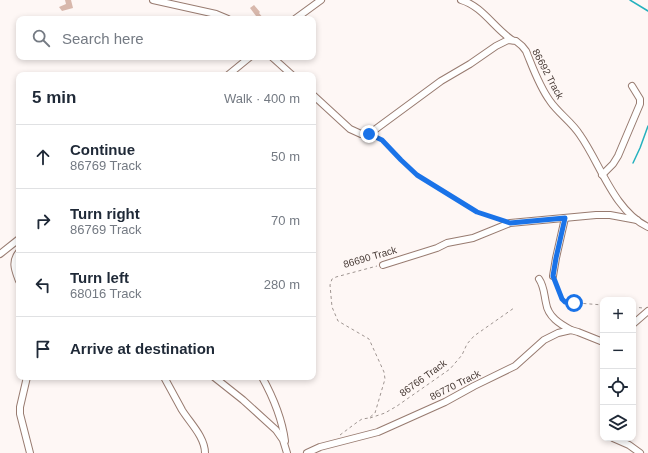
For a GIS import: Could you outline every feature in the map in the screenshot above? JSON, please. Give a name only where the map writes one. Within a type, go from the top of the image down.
[{"type":"street","points":[[154,0],[221,16]]},
{"type":"street","points":[[299,16],[321,0]]},
{"type":"street","name":"86692 Track","points":[[461,0],[476,7],[512,40],[516,41],[522,46],[550,101],[572,123],[581,135],[602,175],[620,201],[637,220]]},
{"type":"street","points":[[316,97],[350,129],[361,134],[369,134],[441,80],[470,64],[496,46],[505,41],[512,40]]},
{"type":"street","points":[[232,72],[246,60]]},
{"type":"street","points":[[275,60],[289,72]]},
{"type":"street","points":[[602,175],[613,164],[618,156],[640,104],[640,99],[632,86]]},
{"type":"street","name":"86690 Track","points":[[383,265],[437,248],[447,243],[473,238],[510,223],[603,215],[637,220]]},
{"type":"street","points":[[553,276],[565,218]]},
{"type":"street","points":[[637,220],[648,227]]},
{"type":"street","points":[[0,254],[16,241]]},
{"type":"street","points":[[16,256],[14,263],[16,270]]},
{"type":"street","points":[[539,279],[545,293],[548,310],[555,320],[571,330],[586,334],[600,341]]},
{"type":"street","points":[[636,321],[647,310]]},
{"type":"street","name":"86770 Track","points":[[307,453],[320,447],[382,430],[445,402],[516,366],[544,340],[558,332],[571,330]]},
{"type":"street","points":[[27,380],[20,407],[20,414],[30,453]]},
{"type":"street","points":[[166,380],[183,412],[203,441],[205,453]]},
{"type":"street","points":[[218,380],[243,400],[276,430],[283,440],[286,450]]},
{"type":"street","points":[[264,380],[274,400],[283,426],[286,450]]},
{"type":"street","points":[[620,441],[629,445],[640,453]]},
{"type":"path","points":[[369,134],[382,140],[401,160],[427,182],[477,212],[510,223]]},
{"type":"path","name":"86690 Track","points":[[369,418],[375,413],[385,379],[384,372],[370,339],[338,321],[332,307],[330,285],[332,278],[383,265]]},
{"type":"path","points":[[553,276],[562,299],[565,302],[600,305]]},
{"type":"path","name":"86766 Track","points":[[369,418],[385,413],[397,406],[450,369],[462,355],[467,344],[474,336],[514,308]]},
{"type":"path","points":[[636,308],[647,310]]},
{"type":"path","points":[[336,438],[362,419],[369,418]]},
{"type":"building","points":[[65,0],[71,0],[73,8],[62,11],[59,7],[66,4]]},
{"type":"building","points":[[254,5],[262,16],[256,16],[250,8]]},
{"type":"waterway","points":[[630,0],[648,11]]},
{"type":"waterway","points":[[633,163],[648,126]]},
{"type":"route","points":[[369,134],[382,140],[417,175],[477,212],[510,223],[565,218],[553,276],[562,299],[568,303],[574,303]]}]
